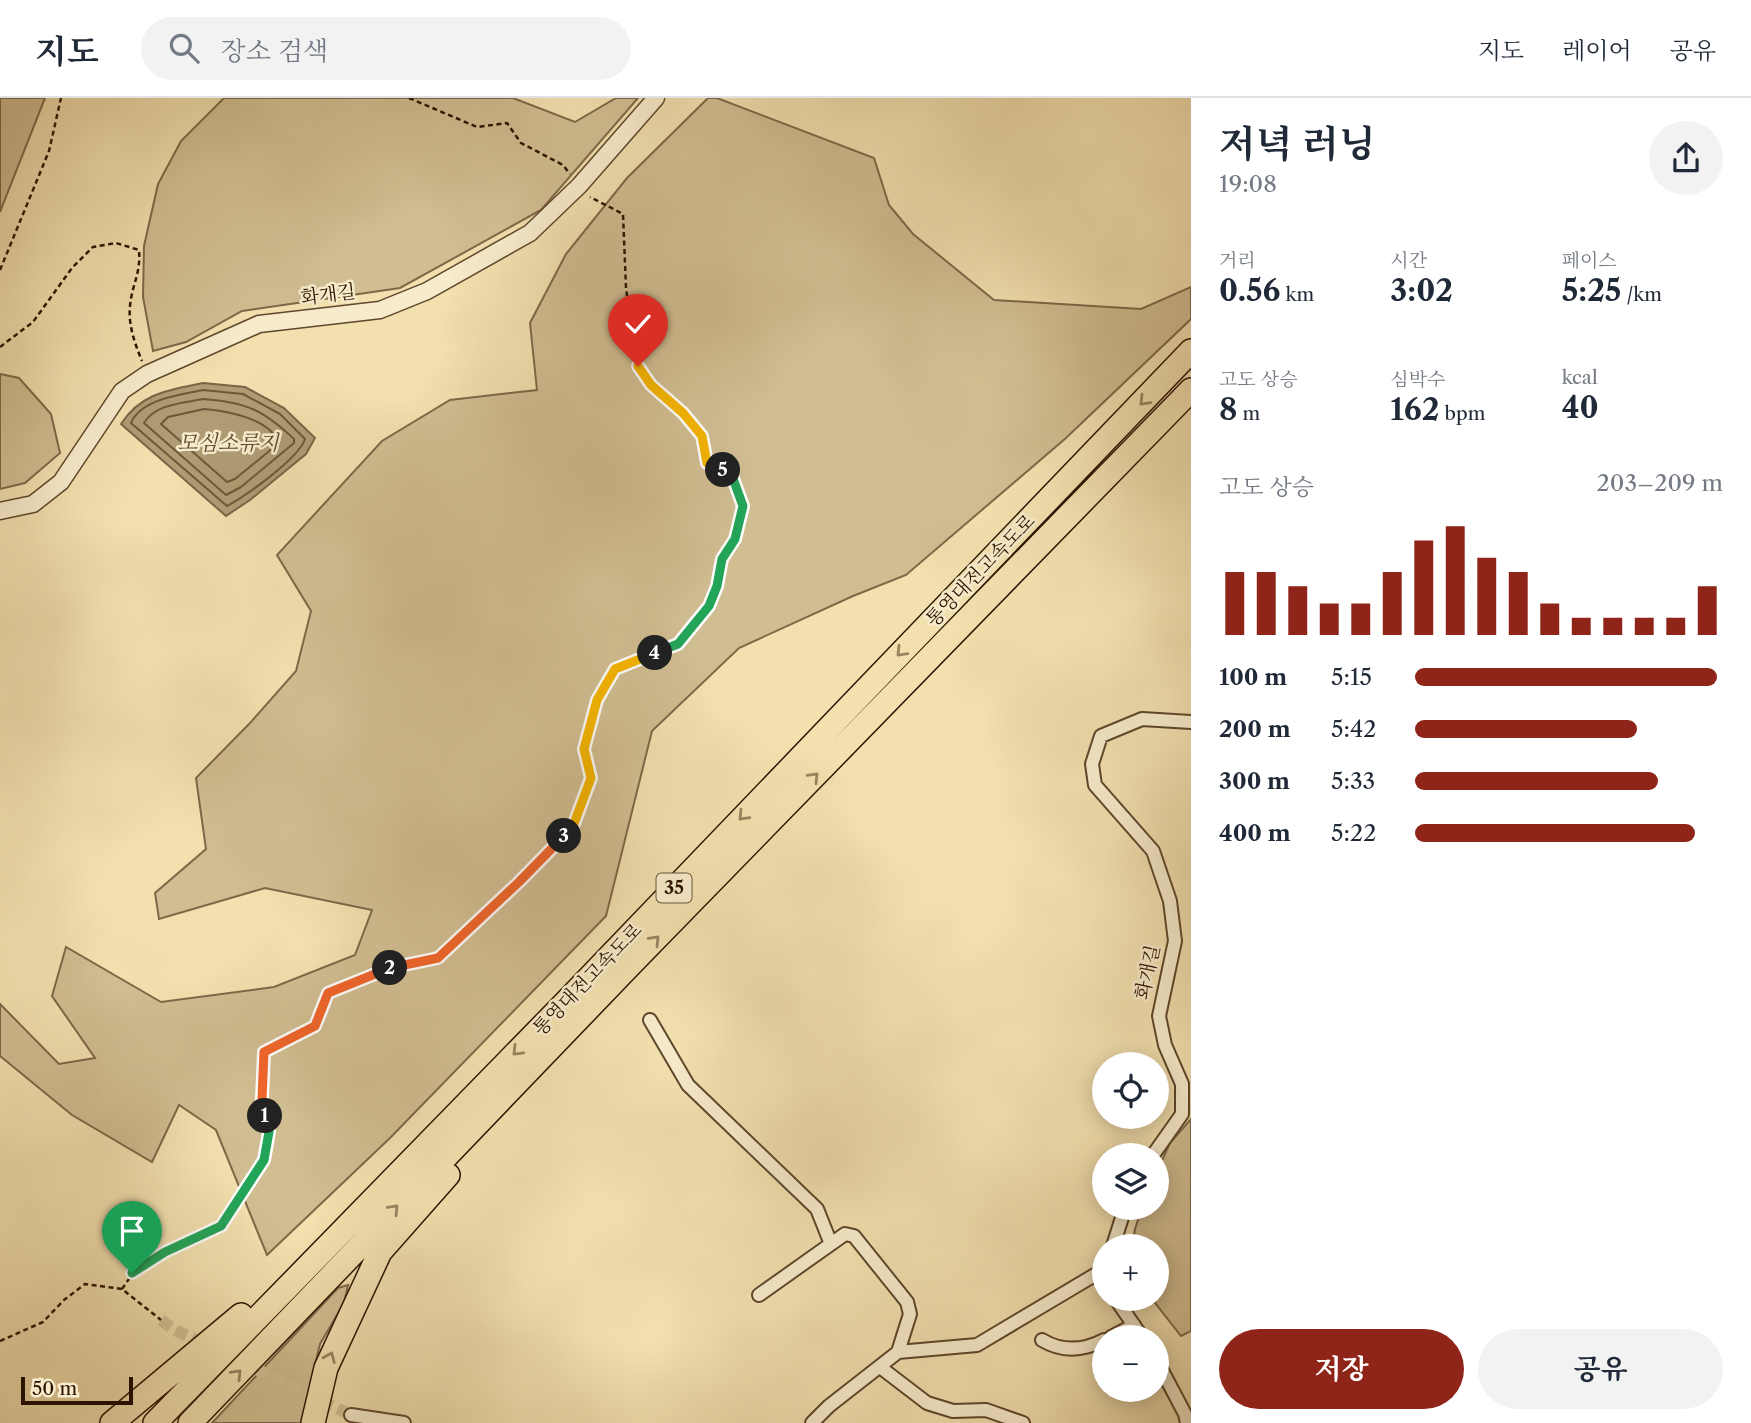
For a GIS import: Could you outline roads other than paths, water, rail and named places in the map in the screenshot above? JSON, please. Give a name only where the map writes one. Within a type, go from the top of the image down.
[{"type":"highway","name":"통영대전고속도로","points":[[155,1423],[564,1004],[1191,351]]},
{"type":"highway","name":"통영대전고속도로","points":[[190,1423],[631,964],[1191,390]]},
{"type":"highway","points":[[313,1423],[326,1368],[380,1252],[631,964]]},
{"type":"highway","points":[[112,1423],[342,1229]]},
{"type":"street","name":"화개길","points":[[0,511],[33,504],[61,482],[122,391],[147,374],[258,324],[380,310],[427,291],[530,233],[579,186],[656,98]]},
{"type":"street","name":"화개길","points":[[1161,1143],[1182,1114],[1182,1084],[1164,1045],[1159,1016],[1175,941],[1170,901],[1153,851],[1095,785],[1092,764],[1101,736],[1142,719],[1191,722]]},
{"type":"street","points":[[650,1020],[688,1085],[817,1209],[831,1244]]},
{"type":"street","points":[[759,1296],[845,1234],[854,1236],[907,1302],[910,1314],[898,1352],[812,1423]]},
{"type":"street","points":[[898,1352],[976,1345],[1092,1279]]},
{"type":"street","points":[[1124,1311],[1134,1325]]},
{"type":"street","points":[[1042,1340],[1055,1348],[1078,1349],[1092,1344]]},
{"type":"street","points":[[880,1367],[927,1403],[953,1411],[986,1410],[1023,1423]]},
{"type":"street","points":[[1169,1383],[1187,1423]]},
{"type":"street","points":[[351,1415],[404,1423]]},
{"type":"water","name":"모심소류지","points":[[203,383],[245,387],[284,408],[315,438],[306,454],[226,516],[121,424],[137,406],[157,394]]},
{"type":"tunnel","points":[[161,1320],[173,1329],[351,1415]]}]
